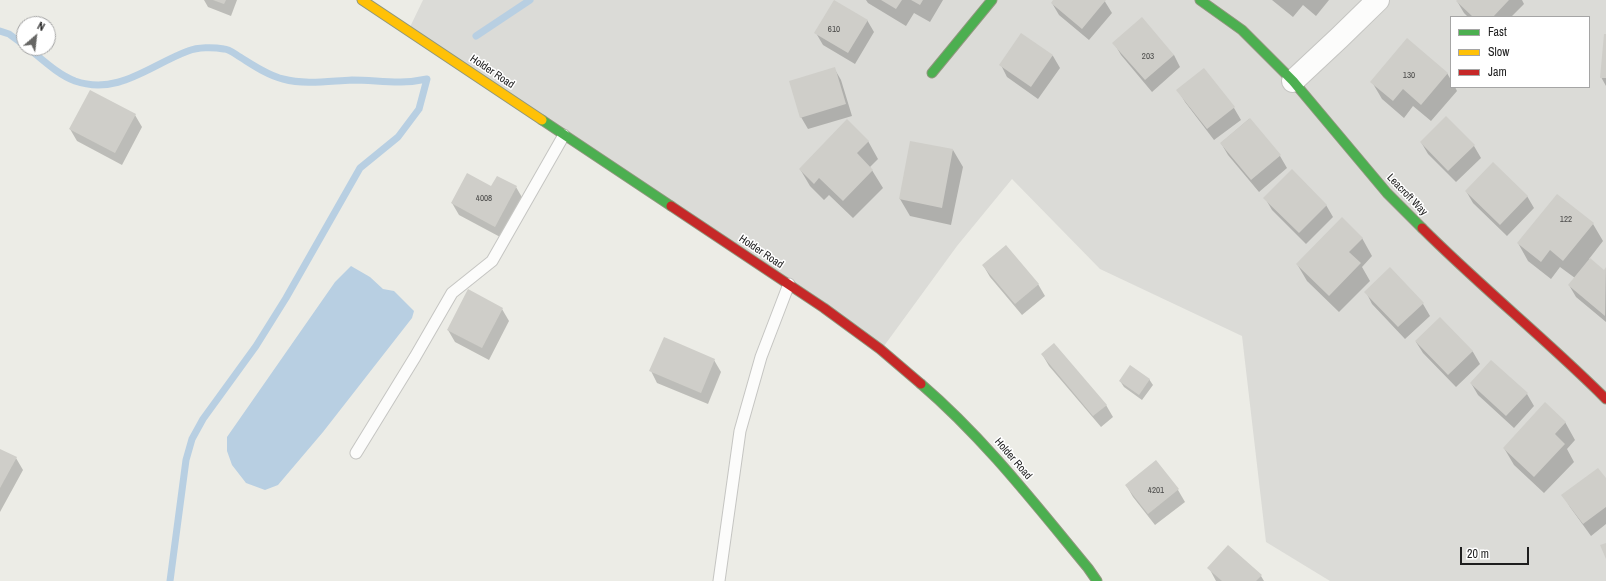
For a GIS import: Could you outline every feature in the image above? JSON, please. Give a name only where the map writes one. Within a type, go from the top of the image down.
[{"type":"street","name":"Holder Road","points":[[362,0],[789,284],[880,349],[940,400],[979,440],[1014,479],[1097,581]]},
{"type":"street","points":[[932,73],[992,0]]},
{"type":"street","name":"Leacroft Way","points":[[1200,0],[1242,30],[1293,81],[1387,193],[1452,258],[1576,369],[1606,399]]},
{"type":"street","points":[[1293,81],[1378,0]]},
{"type":"lane","points":[[356,453],[415,357],[452,293],[492,261],[564,135]]},
{"type":"lane","points":[[719,581],[740,431],[761,357],[789,284]]},
{"type":"shaded area","points":[[423,0],[1606,0],[1606,581],[1330,581],[1266,542],[1242,336],[1100,269],[1012,179],[957,246],[884,346],[410,27]]},
{"type":"water","points":[[351,266],[370,277],[383,289],[394,291],[414,311],[412,318],[323,432],[278,485],[265,490],[246,483],[232,465],[227,451],[227,437],[335,282]]},
{"type":"building","points":[[213,0],[226,0],[224,4]]},
{"type":"building","points":[[834,0],[868,20],[848,53],[814,33]]},
{"type":"building","points":[[881,0],[902,0],[896,9]]},
{"type":"building","points":[[911,0],[923,0],[920,5]]},
{"type":"building","points":[[1053,0],[1106,0],[1082,29],[1051,3]]},
{"type":"building","points":[[1509,0],[1494,16],[1472,16],[1456,1]]},
{"type":"building","points":[[1142,17],[1174,55],[1145,80],[1112,43]]},
{"type":"building","points":[[1021,33],[1053,55],[1031,87],[999,65]]},
{"type":"building","points":[[1604,34],[1606,34],[1606,78],[1600,78]]},
{"type":"building","points":[[1407,38],[1448,73],[1421,105],[1403,89],[1393,101],[1370,82]]},
{"type":"building","points":[[835,67],[846,104],[800,118],[789,81]]},
{"type":"building","points":[[1204,68],[1235,107],[1207,129],[1176,90]]},
{"type":"building","points":[[90,90],[136,114],[115,153],[69,129]]},
{"type":"building","points":[[1446,116],[1475,145],[1448,171],[1420,142]]},
{"type":"building","points":[[1250,118],[1281,155],[1251,180],[1220,143]]},
{"type":"building","points":[[847,119],[869,141],[857,153],[873,170],[843,201],[819,178],[814,184],[799,169]]},
{"type":"building","points":[[910,141],[953,149],[942,208],[899,199]]},
{"type":"building","points":[[1493,162],[1528,196],[1500,225],[1465,191]]},
{"type":"building","points":[[1292,169],[1327,205],[1299,233],[1263,198]]},
{"type":"building","points":[[467,173],[491,186],[497,176],[517,186],[495,227],[451,203]]},
{"type":"building","points":[[1557,194],[1594,223],[1563,261],[1550,250],[1541,262],[1517,243]]},
{"type":"building","points":[[1342,217],[1363,238],[1349,252],[1361,263],[1329,296],[1296,264]]},
{"type":"building","points":[[1006,245],[1039,284],[1015,304],[982,265]]},
{"type":"building","points":[[1590,258],[1604,270],[1606,267],[1605,316],[1568,285]]},
{"type":"building","points":[[1390,267],[1424,303],[1398,327],[1364,292]]},
{"type":"building","points":[[468,289],[503,308],[482,348],[447,330]]},
{"type":"building","points":[[1440,317],[1473,351],[1448,375],[1415,341]]},
{"type":"building","points":[[664,337],[715,359],[701,393],[649,371]]},
{"type":"building","points":[[1054,343],[1107,405],[1093,416],[1041,354]]},
{"type":"building","points":[[1491,360],[1528,393],[1506,416],[1470,383]]},
{"type":"building","points":[[1130,365],[1150,379],[1139,395],[1119,381]]},
{"type":"building","points":[[1545,402],[1566,422],[1555,434],[1565,444],[1534,477],[1503,448]]},
{"type":"building","points":[[0,449],[17,457],[0,488]]},
{"type":"building","points":[[1156,460],[1179,489],[1148,514],[1125,485]]},
{"type":"building","points":[[1598,468],[1606,478],[1606,507],[1583,524],[1561,495]]},
{"type":"building","points":[[1606,543],[1606,559],[1600,545]]},
{"type":"building","points":[[1228,545],[1262,575],[1256,581],[1222,581],[1207,568]]},
{"type":"waterway","points":[[476,36],[530,0]]},
{"type":"waterway","points":[[0,31],[9,34],[16,39]]},
{"type":"waterway","points":[[38,56],[68,78],[91,85],[105,85],[120,82],[188,51],[206,48],[226,49],[266,72],[291,81],[317,82],[352,80],[408,82],[427,79],[419,109],[398,137],[360,168],[286,298],[256,346],[203,419],[192,439],[186,460],[170,581]]},
{"type":"traffic: fast","points":[[932,73],[992,0]]},
{"type":"traffic: fast","points":[[1200,0],[1242,30],[1293,81],[1387,193],[1422,228]]},
{"type":"traffic: fast","points":[[542,120],[671,206]]},
{"type":"traffic: fast","points":[[921,384],[988,449],[1088,568],[1097,581]]},
{"type":"traffic: slow","points":[[362,0],[542,120]]},
{"type":"traffic: jam","points":[[671,206],[824,308],[880,349],[921,384]]},
{"type":"traffic: jam","points":[[1422,228],[1606,399]]}]
